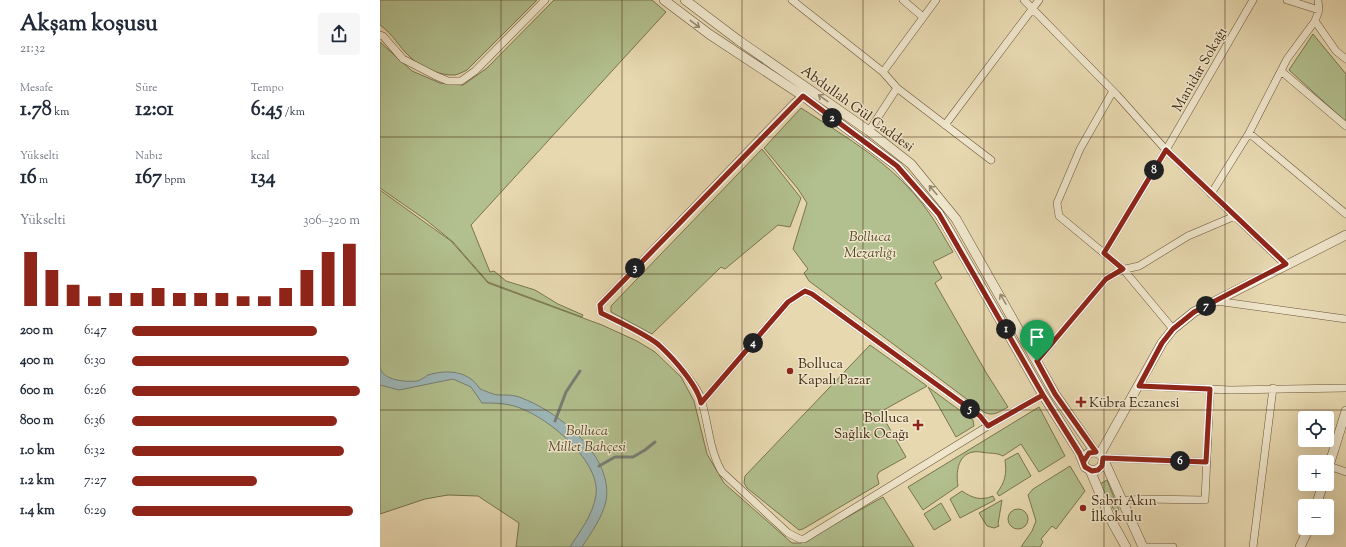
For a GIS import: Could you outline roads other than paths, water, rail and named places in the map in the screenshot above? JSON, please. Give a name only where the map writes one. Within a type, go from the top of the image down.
[{"type":"street","points":[[380,35],[383,36],[403,59],[418,68],[448,81],[461,81],[475,72],[545,0]]},
{"type":"street","name":"Abdullah Gül Caddesi","points":[[664,0],[709,34],[803,96],[897,166],[939,214],[1043,395],[1084,461]]},
{"type":"street","name":"Abdullah Gül Caddesi","points":[[685,0],[738,40],[869,131],[910,164],[945,204],[974,249],[1055,394],[1100,456],[1123,501],[1143,547]]},
{"type":"street","points":[[792,0],[883,72],[897,88],[991,160]]},
{"type":"street","points":[[903,0],[923,17]]},
{"type":"street","points":[[883,72],[936,0]]},
{"type":"street","points":[[1024,0],[1113,91],[1166,150],[1286,264]]},
{"type":"street","points":[[945,125],[1039,0]]},
{"type":"street","name":"Manidar Sokağı","points":[[1104,253],[1253,0]]},
{"type":"street","points":[[1287,0],[1319,10]]},
{"type":"street","points":[[1211,194],[1248,133],[1287,59],[1315,21],[1319,10],[1318,0]]},
{"type":"street","points":[[1315,21],[1336,51],[1346,59]]},
{"type":"street","points":[[1281,71],[1346,126]]},
{"type":"street","points":[[869,131],[897,88]]},
{"type":"street","points":[[1113,91],[1080,149],[1057,203],[1059,216],[1123,269],[1173,329]]},
{"type":"street","points":[[803,96],[600,305],[601,313],[660,346],[691,381],[700,396],[710,445],[715,460],[722,472],[788,533],[800,540],[807,538],[988,426],[1043,395]]},
{"type":"street","points":[[1248,133],[1346,214]]},
{"type":"street","points":[[1037,361],[1106,279],[1123,269],[1139,266],[1188,236],[1235,216]]},
{"type":"street","points":[[1206,462],[1100,456],[1089,453],[1084,461],[1085,467],[1090,470],[1098,470],[1102,466],[1100,456],[1162,343],[1173,329],[1194,312],[1286,264],[1346,235]]},
{"type":"street","points":[[701,403],[788,302],[805,291],[812,294],[980,416],[988,426]]},
{"type":"street","points":[[1216,301],[1346,319]]},
{"type":"street","points":[[1139,386],[1210,389],[1346,388]]},
{"type":"street","points":[[1253,547],[1273,388]]},
{"type":"street","points":[[1123,501],[1142,499],[1205,500],[1210,389]]},
{"type":"street","points":[[1332,455],[1346,411]]},
{"type":"street","points":[[1090,470],[1111,520],[1126,547]]},
{"type":"street","points":[[1334,470],[1346,472]]},
{"type":"street","points":[[1300,547],[1306,535]]},
{"type":"street","points":[[1143,547],[1173,547]]},
{"type":"water","points":[[380,367],[385,375],[396,380],[417,381],[428,375],[443,372],[464,375],[470,378],[480,389],[495,394],[518,397],[538,406],[568,426],[582,439],[593,453],[602,468],[606,485],[606,501],[602,513],[582,547],[570,547],[586,522],[592,509],[596,495],[595,481],[589,467],[579,452],[566,439],[552,427],[523,409],[507,404],[482,403],[471,387],[453,379],[399,390],[380,385]]},
{"type":"waterway","points":[[555,421],[566,392],[580,371]]},
{"type":"waterway","points":[[599,466],[615,457],[633,457],[655,442]]},
{"type":"place","name":"Bolluca Kapalı Pazar","points":[[790,371]]},
{"type":"place","name":"Kübra Eczanesi","points":[[1081,402]]},
{"type":"place","name":"Bolluca Sağlık Ocağı","points":[[918,425]]},
{"type":"place","name":"Sabri Akın İlkokulu","points":[[1083,508]]},
{"type":"park label","name":"Bolluca Mezarlığı","points":[[870,244]]},
{"type":"park label","name":"Bolluca Millet Bahçesi","points":[[587,438]]}]
